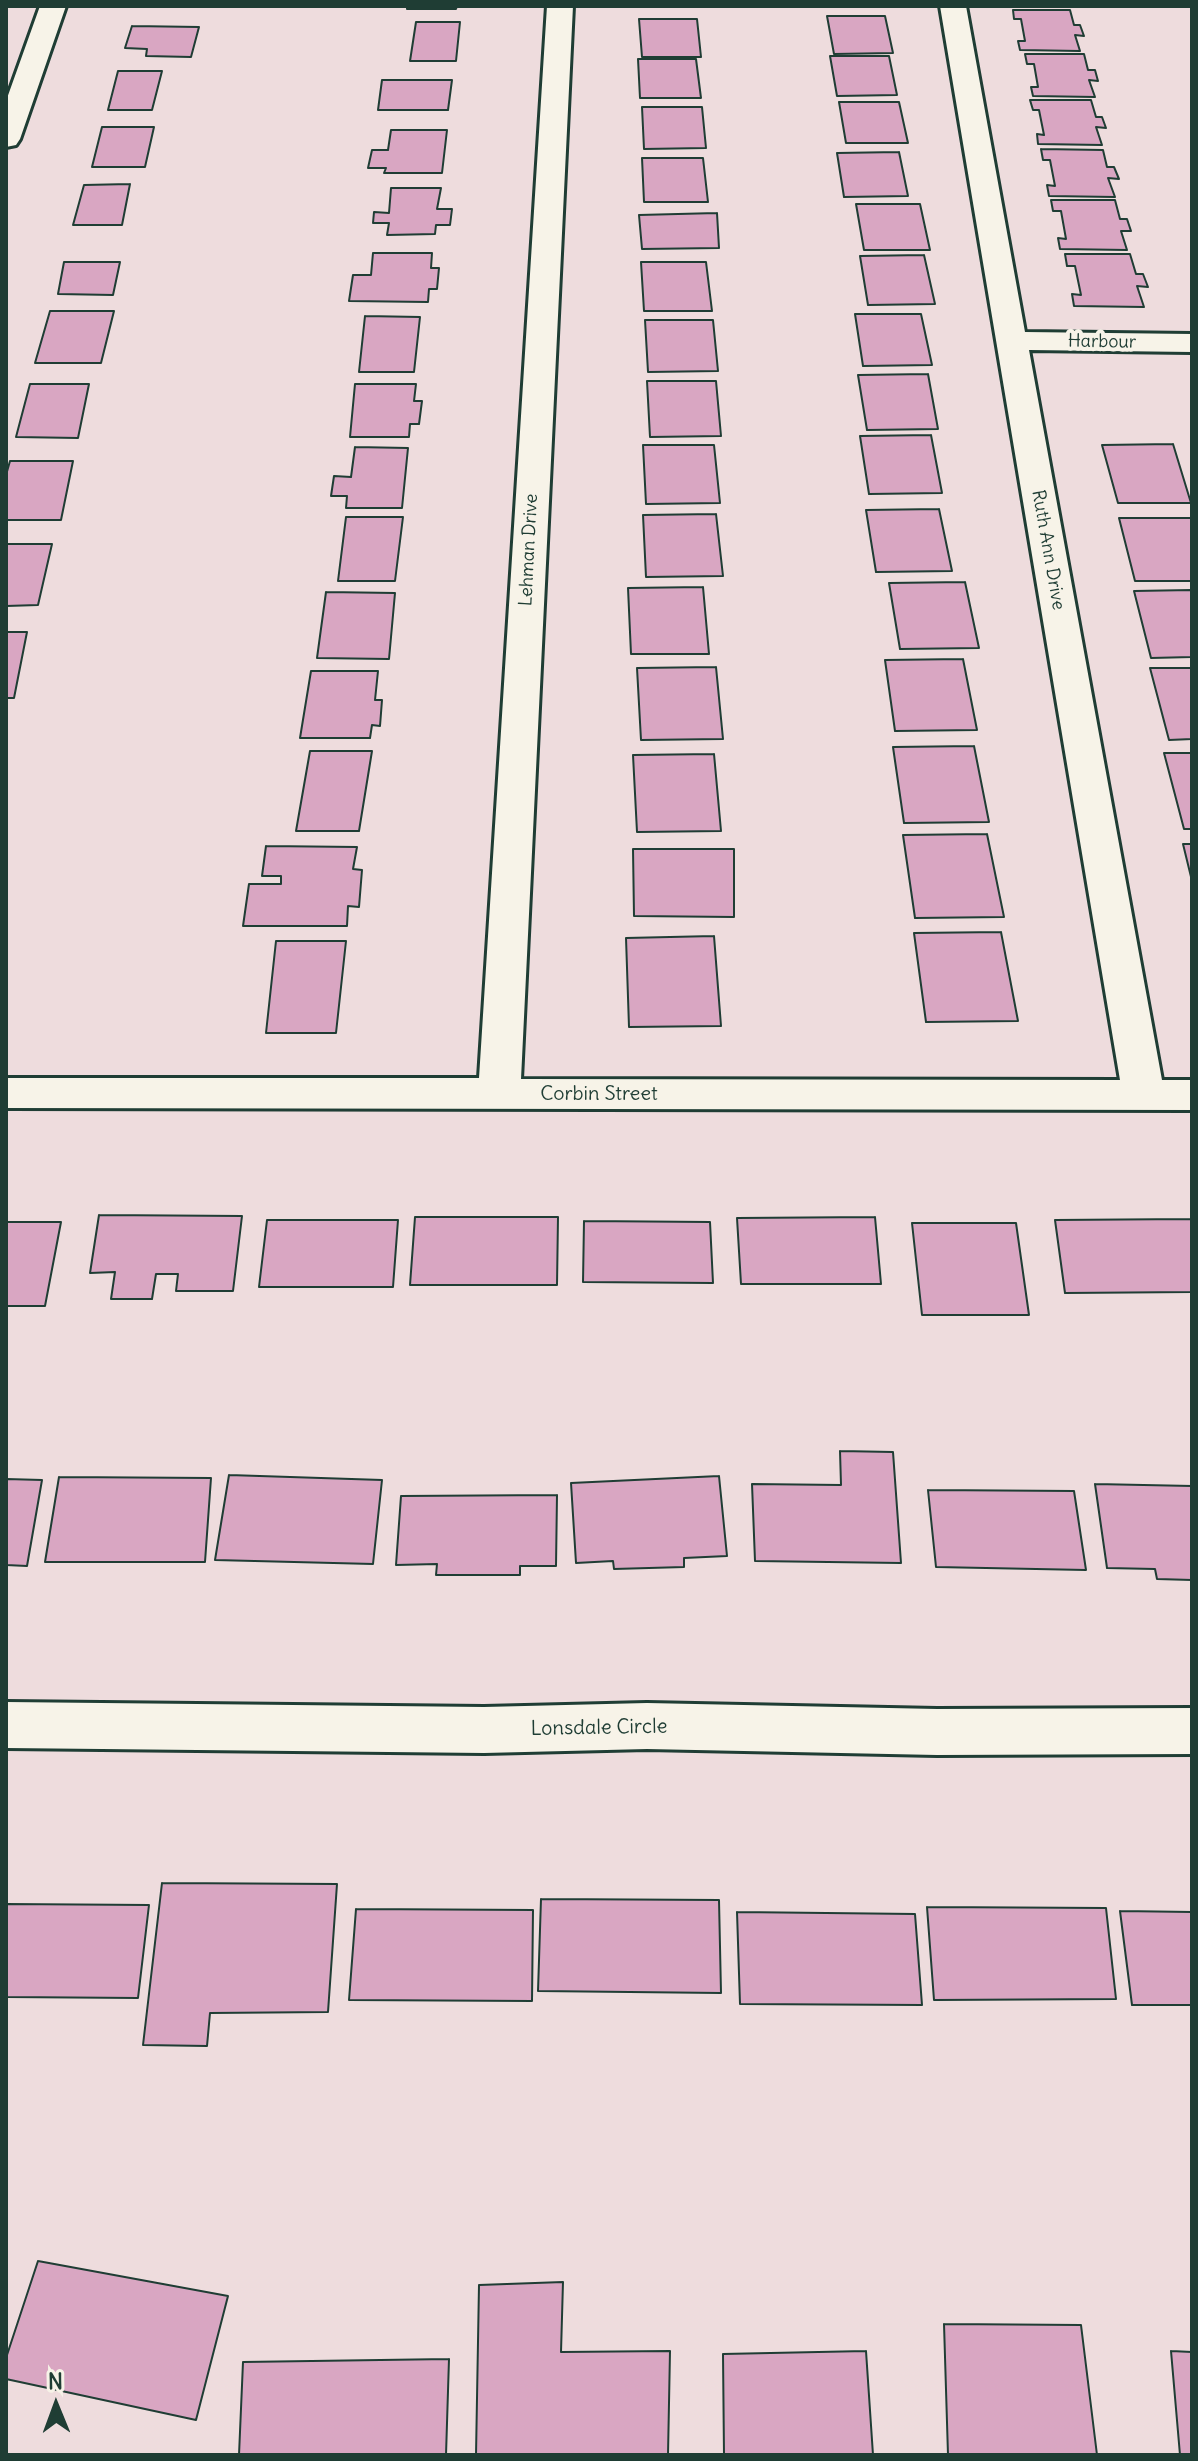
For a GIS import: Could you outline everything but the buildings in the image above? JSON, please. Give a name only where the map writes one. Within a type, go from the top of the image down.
[{"type":"street","points":[[6,139],[53,6]]},
{"type":"street","name":"Lehman Drive","points":[[499,1094],[560,6]]},
{"type":"street","name":"Ruth Ann Drive","points":[[953,6],[1144,1095]]},
{"type":"street","name":"Harbour","points":[[1012,341],[1192,343]]},
{"type":"street","name":"Corbin Street","points":[[6,1093],[1192,1095]]},
{"type":"street","name":"Lonsdale Circle","points":[[6,1725],[484,1730],[647,1726],[937,1732],[1192,1731]]}]
